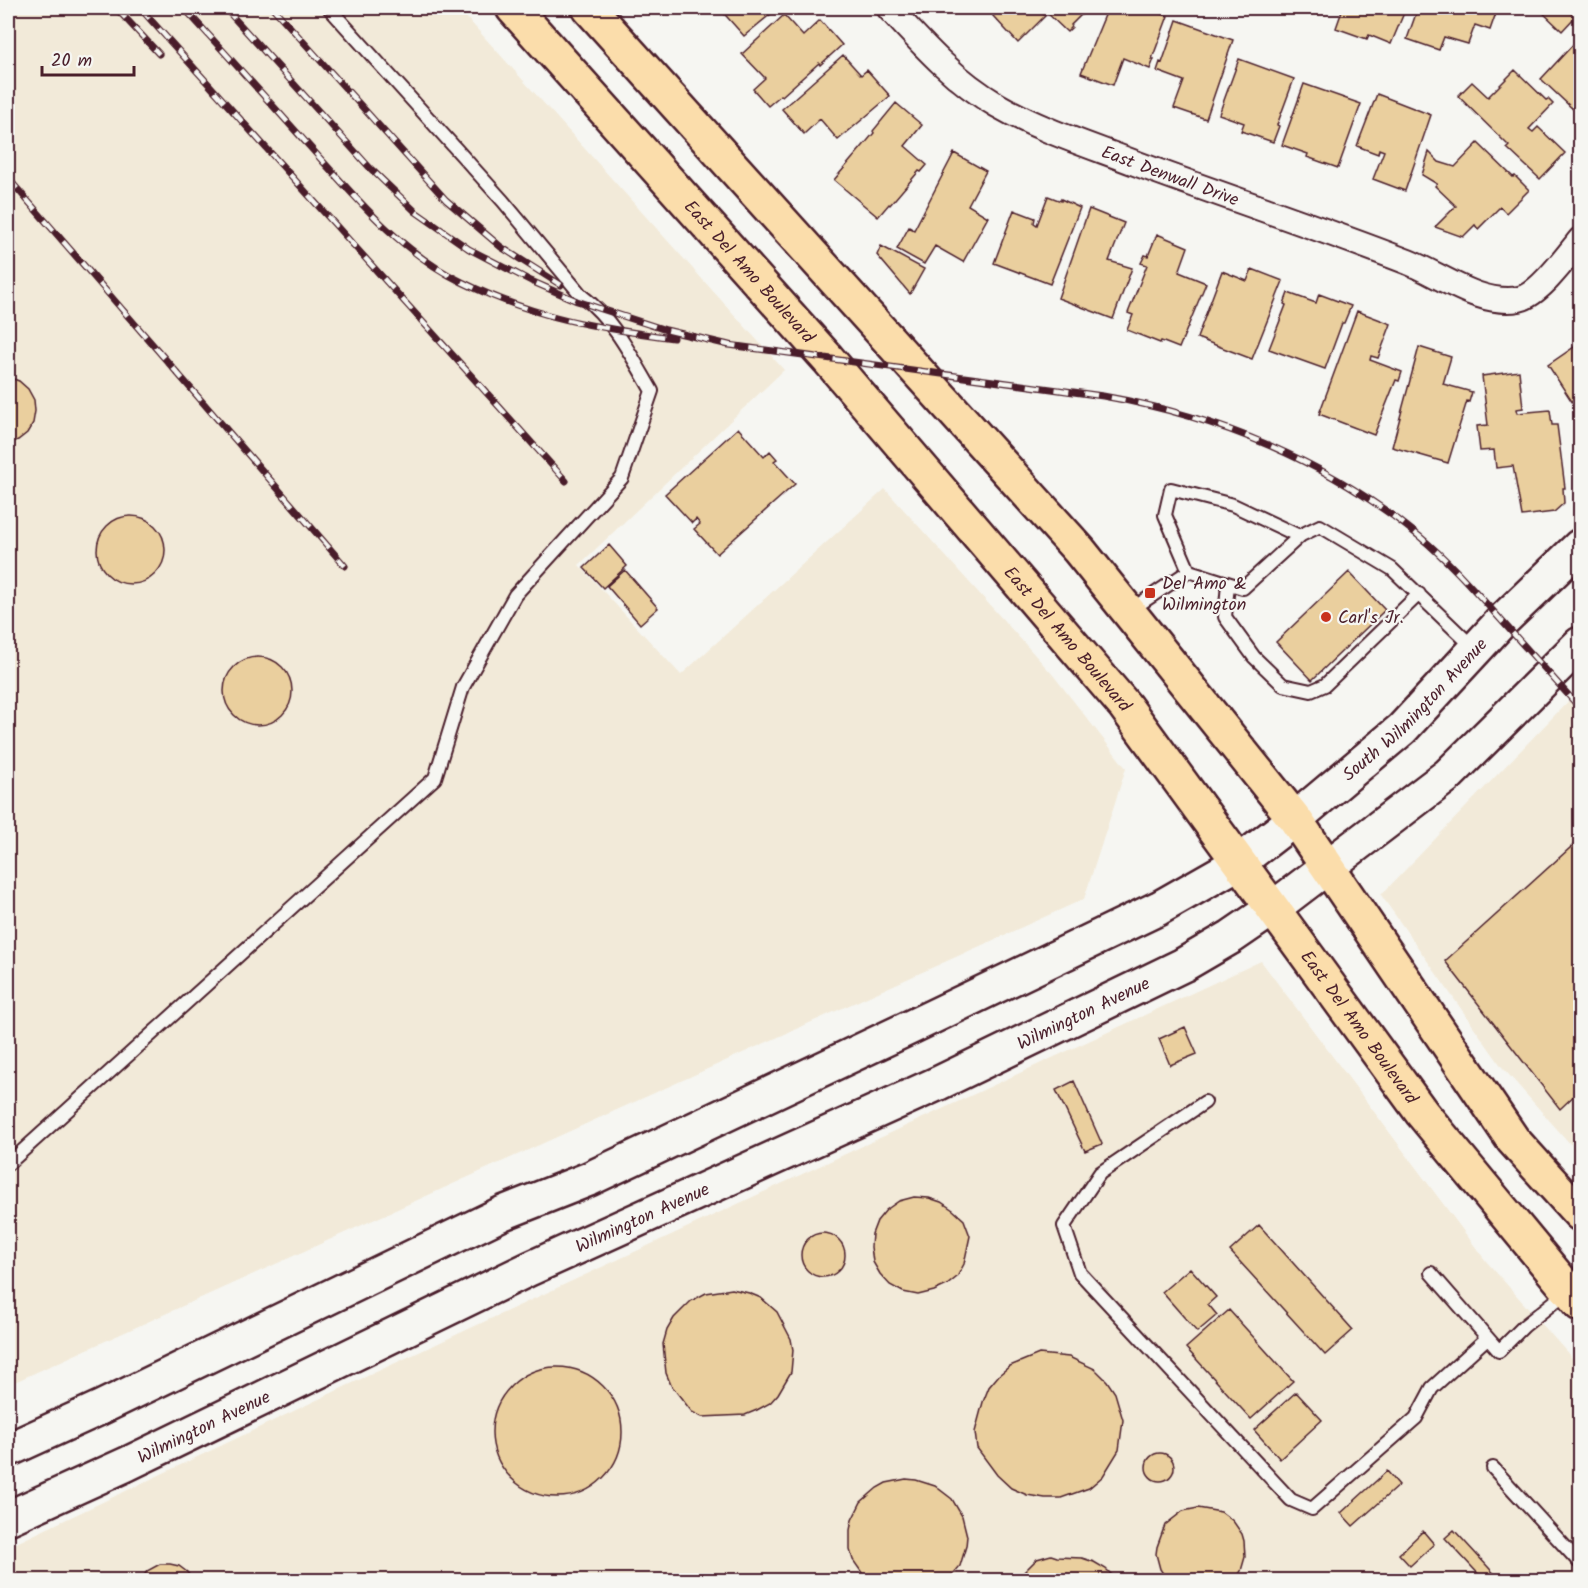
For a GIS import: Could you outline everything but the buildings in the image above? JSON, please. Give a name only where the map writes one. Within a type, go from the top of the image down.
[{"type":"main road","name":"East Del Amo Boulevard","points":[[513,8],[828,359],[1125,706],[1422,1113],[1575,1297]]},
{"type":"main road","points":[[589,8],[1079,550],[1295,819],[1513,1140],[1581,1214]]},
{"type":"main road","name":"South Wilmington Avenue","points":[[1238,863],[1295,819],[1402,729],[1502,621],[1581,546]]},
{"type":"main road","points":[[1272,909],[1448,775],[1581,645]]},
{"type":"main road","points":[[8,1450],[100,1408],[503,1213],[589,1179],[911,1027],[1159,908],[1238,863]]},
{"type":"main road","name":"Wilmington Avenue","points":[[8,1518],[127,1464],[529,1269],[948,1078],[1183,964],[1231,937],[1272,909]]},
{"type":"street","name":"East Denwall Drive","points":[[889,8],[927,50],[956,77],[996,105],[1041,128],[1352,240],[1420,267],[1480,296],[1503,300],[1521,298],[1542,284],[1581,240]]},
{"type":"lane","points":[[8,1164],[435,778],[468,677],[515,595],[622,478],[652,391],[616,330],[597,307],[582,296],[503,201],[329,8]]},
{"type":"lane","points":[[1300,535],[1233,505],[1170,489],[1165,515],[1189,571],[1244,588],[1300,535],[1320,525],[1392,569],[1476,649]]},
{"type":"lane","points":[[1128,612],[1189,571]]},
{"type":"lane","points":[[1228,584],[1225,617],[1254,657],[1283,685],[1311,692],[1325,685],[1419,594]]},
{"type":"lane","points":[[1205,1101],[1100,1173],[1064,1226],[1080,1273],[1291,1500],[1312,1509],[1416,1418],[1432,1388],[1487,1338]]},
{"type":"lane","points":[[1431,1273],[1499,1351],[1524,1326],[1575,1297]]},
{"type":"lane","points":[[1493,1468],[1581,1563]]},
{"type":"shaded area","points":[[8,8],[458,8],[784,370],[579,565],[681,675],[885,489],[1053,675],[1126,768],[1084,899],[8,1385]]},
{"type":"shaded area","points":[[1580,689],[1580,1155],[1502,1067],[1381,895]]},
{"type":"shaded area","points":[[1261,961],[1486,1261],[1580,1367],[1580,1580],[8,1580],[8,1547],[361,1379]]},
{"type":"railway","points":[[116,8],[159,54]]},
{"type":"railway","points":[[140,8],[566,481]]},
{"type":"railway","points":[[184,8],[362,204],[399,239],[440,270],[488,294],[540,312],[591,325],[673,338]]},
{"type":"railway","points":[[225,8],[370,168],[416,212],[469,249],[531,281],[577,301],[666,330],[729,345],[1103,396],[1188,416],[1270,446],[1310,464],[1348,486],[1419,536],[1462,576],[1580,708]]},
{"type":"railway","points":[[273,8],[446,200],[501,247],[561,285]]},
{"type":"railway","points":[[8,178],[345,566]]},
{"type":"place","name":"Del Amo & Wilmington","points":[[1150,593]]},
{"type":"place","name":"Carl's Jr.","points":[[1326,617]]}]
